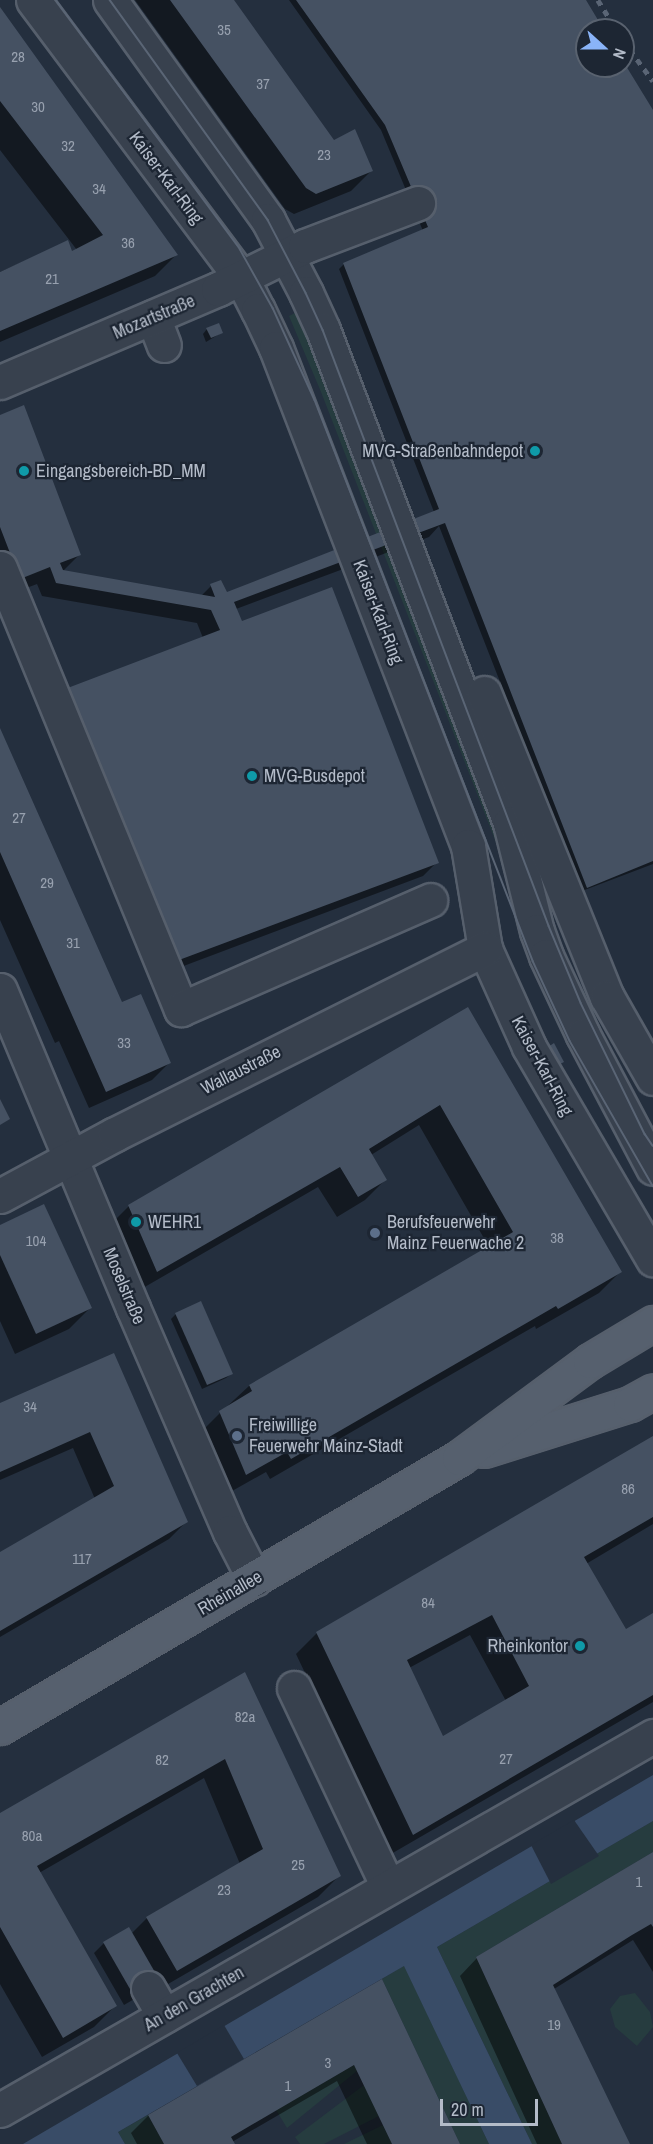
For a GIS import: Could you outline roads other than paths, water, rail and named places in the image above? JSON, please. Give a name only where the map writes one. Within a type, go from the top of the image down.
[{"type":"main road","name":"Rheinallee","points":[[0,1727],[459,1458],[590,1361],[653,1323]]},
{"type":"main road","name":"Rheinallee","points":[[459,1458],[630,1404],[653,1391]]},
{"type":"street","name":"Kaiser-Karl-Ring","points":[[33,0],[248,275],[294,351],[483,834],[537,931],[583,1035],[651,1165]]},
{"type":"street","name":"Kaiser-Karl-Ring","points":[[56,0],[236,244],[468,846],[485,949],[529,1047],[653,1259]]},
{"type":"street","name":"Kaiser-Karl-Ring","points":[[110,0],[268,220],[321,277],[444,594],[607,997],[653,1078]]},
{"type":"street","name":"Kaiser-Karl-Ring","points":[[130,0],[296,250],[323,330],[510,823],[537,931]]},
{"type":"street","name":"Mozartstraße","points":[[0,382],[159,331],[248,275],[296,250],[418,203]]},
{"type":"street","points":[[0,568],[181,1009],[430,900]]},
{"type":"street","name":"Wallaustraße","points":[[0,1196],[71,1156],[485,949]]},
{"type":"street","name":"Moselstraße","points":[[0,990],[225,1521],[254,1579]]},
{"type":"street","points":[[294,1688],[388,1887]]},
{"type":"street","name":"An den Grachten","points":[[0,2110],[653,1736]]},
{"type":"street","points":[[148,1988],[164,2016]]},
{"type":"water","points":[[653,1775],[653,1821],[437,1947],[532,2144],[489,2144],[404,1966],[118,2132],[125,2144],[23,2144]]},
{"type":"tram line","points":[[56,0],[240,249],[273,308],[315,400],[533,961],[570,1041],[653,1186]]},
{"type":"tram line","points":[[110,0],[268,220],[306,293],[323,330],[549,926],[581,1003],[653,1146]]},
{"type":"railway","points":[[598,0],[609,18]]},
{"type":"railway","points":[[635,56],[653,81]]},
{"type":"place","name":"MVG-Straßenbahndepot","points":[[535,451]]},
{"type":"place","name":"Eingangsbereich-BD_MM","points":[[24,471]]},
{"type":"place","name":"MVG-Busdepot","points":[[252,776]]},
{"type":"place","name":"WEHR1","points":[[136,1222]]},
{"type":"place","name":"Berufsfeuerwehr Mainz Feuerwache 2","points":[[375,1233]]},
{"type":"place","name":"Freiwillige Feuerwehr Mainz-Stadt","points":[[237,1436]]},
{"type":"place","name":"Rheinkontor","points":[[580,1646]]}]
